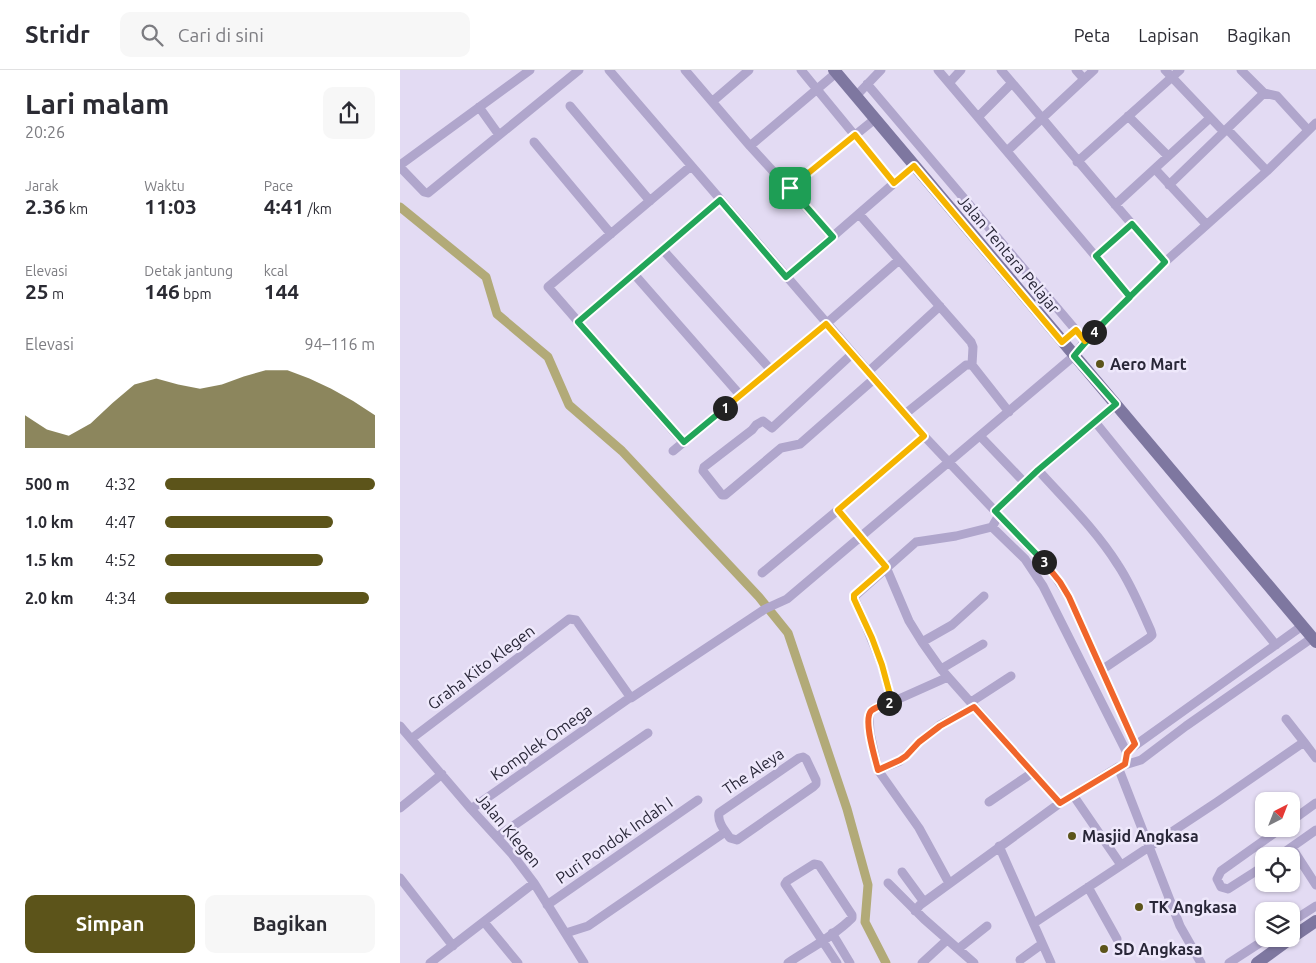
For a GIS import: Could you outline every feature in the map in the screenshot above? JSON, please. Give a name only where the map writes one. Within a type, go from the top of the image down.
[{"type":"main road","name":"Jalan Tentara Pelajar","points":[[835,71],[1314,640]]},
{"type":"main road","points":[[1300,931],[1316,920]]},
{"type":"main road","points":[[1257,963],[1278,947]]},
{"type":"street","points":[[530,70],[400,166],[424,192],[428,193],[579,70]]},
{"type":"street","points":[[609,70],[924,436],[1050,569],[1069,597],[1103,669],[1135,744]]},
{"type":"street","points":[[685,70],[750,146],[833,237]]},
{"type":"street","points":[[713,101],[749,70]]},
{"type":"street","points":[[801,70],[894,183]]},
{"type":"street","points":[[856,96],[881,70]]},
{"type":"street","points":[[938,70],[1130,297]]},
{"type":"street","points":[[949,83],[961,70]]},
{"type":"street","points":[[1001,70],[1043,118],[1077,162],[1165,262]]},
{"type":"street","points":[[1076,70],[1084,79]]},
{"type":"street","points":[[1007,151],[1094,70]]},
{"type":"street","points":[[1165,70],[1210,118],[1226,131],[1266,171]]},
{"type":"street","points":[[1077,162],[1180,70]]},
{"type":"street","points":[[1241,70],[1264,93],[1277,96],[1308,130]]},
{"type":"street","points":[[750,146],[817,89],[835,71]]},
{"type":"street","points":[[978,117],[1012,83]]},
{"type":"street","points":[[867,84],[1085,341]]},
{"type":"street","points":[[1169,184],[1264,93]]},
{"type":"street","points":[[570,106],[650,201]]},
{"type":"street","points":[[479,107],[499,135]]},
{"type":"street","points":[[1128,116],[1168,156]]},
{"type":"street","points":[[1115,205],[1210,118]]},
{"type":"street","points":[[790,188],[875,119]]},
{"type":"street","points":[[862,537],[1074,356],[1085,341],[1165,262],[1316,123]]},
{"type":"street","points":[[534,142],[610,234]]},
{"type":"street","points":[[684,442],[548,286],[691,166]]},
{"type":"street","points":[[786,277],[914,166]]},
{"type":"street","points":[[1155,169],[1206,224]]},
{"type":"street","points":[[578,322],[720,200]]},
{"type":"street","points":[[859,214],[971,342],[973,347],[972,364],[1009,412]]},
{"type":"street","points":[[1096,256],[1132,224]]},
{"type":"street","points":[[663,250],[771,370]]},
{"type":"street","points":[[673,451],[826,324],[899,260]]},
{"type":"street","points":[[634,274],[740,395]]},
{"type":"street","points":[[852,354],[772,428],[763,422],[759,423],[704,466],[703,471],[722,495],[725,496],[781,448],[800,444],[940,306]]},
{"type":"street","points":[[1062,342],[1076,330]]},
{"type":"street","points":[[905,414],[966,365],[972,364]]},
{"type":"street","points":[[992,528],[997,513],[1038,470],[1096,423],[1116,404]]},
{"type":"street","points":[[1096,423],[1276,645]]},
{"type":"street","points":[[762,573],[924,436]]},
{"type":"street","points":[[980,436],[1025,483]]},
{"type":"street","points":[[1038,470],[1092,530],[1115,560],[1135,595],[1151,631],[1152,635],[1149,638],[1103,669]]},
{"type":"street","points":[[838,510],[886,567],[909,621],[941,669],[1060,803]]},
{"type":"street","points":[[892,702],[875,647],[854,595],[916,542],[992,528]]},
{"type":"street","points":[[992,528],[1025,560],[1043,586],[1127,753]]},
{"type":"street","name":"Graha Kito Klegen","points":[[411,739],[570,619],[576,620],[632,698],[769,607],[786,599],[862,537]]},
{"type":"street","points":[[922,642],[959,620],[984,596]]},
{"type":"street","points":[[1201,963],[1180,926],[1149,847],[1122,766],[1127,753],[1135,744],[1302,626]]},
{"type":"street","points":[[915,911],[949,883],[999,846],[1033,825],[1060,803],[1122,766],[1141,760],[1186,726],[1314,640]]},
{"type":"street","points":[[941,669],[983,644]]},
{"type":"street","points":[[878,770],[906,756],[919,742],[1011,676]]},
{"type":"street","points":[[948,677],[873,709],[869,716],[870,734],[878,770],[919,828],[949,883]]},
{"type":"street","name":"Komplek Omega","points":[[471,809],[628,699]]},
{"type":"street","points":[[1286,719],[1316,758]]},
{"type":"street","name":"Jalan Klegen","points":[[400,726],[497,837],[534,883],[584,963]]},
{"type":"street","points":[[497,837],[648,733]]},
{"type":"street","points":[[1034,923],[1304,742]]},
{"type":"street","name":"The Aleya","points":[[803,757],[806,759],[816,780],[816,784],[813,787],[737,840],[730,838],[725,832],[718,816],[722,810],[799,758],[803,757]]},
{"type":"street","points":[[989,802],[1032,773]]},
{"type":"street","points":[[400,808],[442,774]]},
{"type":"street","points":[[1073,795],[1121,866]]},
{"type":"street","name":"Puri Pondok Indah I","points":[[547,905],[698,800]]},
{"type":"street","points":[[1300,815],[1316,803]]},
{"type":"street","points":[[1293,847],[1316,830]]},
{"type":"street","points":[[566,933],[588,926],[725,832]]},
{"type":"street","points":[[1255,872],[1228,889],[1221,887],[1217,879],[1221,871],[1267,838]]},
{"type":"street","points":[[999,846],[1051,963]]},
{"type":"street","points":[[1300,860],[1316,885]]},
{"type":"street","points":[[788,963],[822,940],[832,934],[850,920],[852,915],[819,865],[814,864],[786,881],[785,884],[822,940],[837,963]]},
{"type":"street","points":[[902,872],[924,902]]},
{"type":"street","points":[[400,878],[453,946]]},
{"type":"street","points":[[430,963],[534,883]]},
{"type":"street","points":[[888,883],[915,911],[974,963]]},
{"type":"street","points":[[1088,887],[1117,939]]},
{"type":"street","points":[[1300,916],[1316,906]]},
{"type":"street","points":[[484,922],[514,961]]},
{"type":"street","points":[[958,949],[987,926]]},
{"type":"street","points":[[832,934],[850,963]]},
{"type":"street","points":[[922,963],[947,940]]},
{"type":"street","points":[[1020,960],[1042,944]]},
{"type":"street","points":[[1229,963],[1255,946]]},
{"type":"waterway","points":[[400,207],[486,277],[497,314],[548,357],[569,405],[622,451],[759,597],[788,633],[847,809],[868,885],[865,922],[886,963]]},
{"type":"place","name":"Aero Mart","points":[[1100,364]]},
{"type":"place","name":"Masjid Angkasa","points":[[1072,836]]},
{"type":"place","name":"TK Angkasa","points":[[1139,907]]},
{"type":"place","name":"SD Angkasa","points":[[1104,949]]},
{"type":"route","points":[[790,188],[833,237],[786,277],[720,200],[578,322],[684,442],[826,324],[924,436],[838,510],[886,567],[854,595],[882,665],[892,702],[873,709],[869,716],[870,734],[878,770],[900,760],[940,726],[974,707],[1060,803],[1125,764],[1127,753],[1135,744],[1103,669],[1060,582],[995,511],[1038,470],[1096,423],[1116,404],[1074,356],[1085,341],[1111,316],[1130,297],[1165,262],[1132,224],[1096,256],[1130,297],[1085,341],[1076,330],[1062,342],[914,166],[894,183],[855,135],[790,188]]}]
